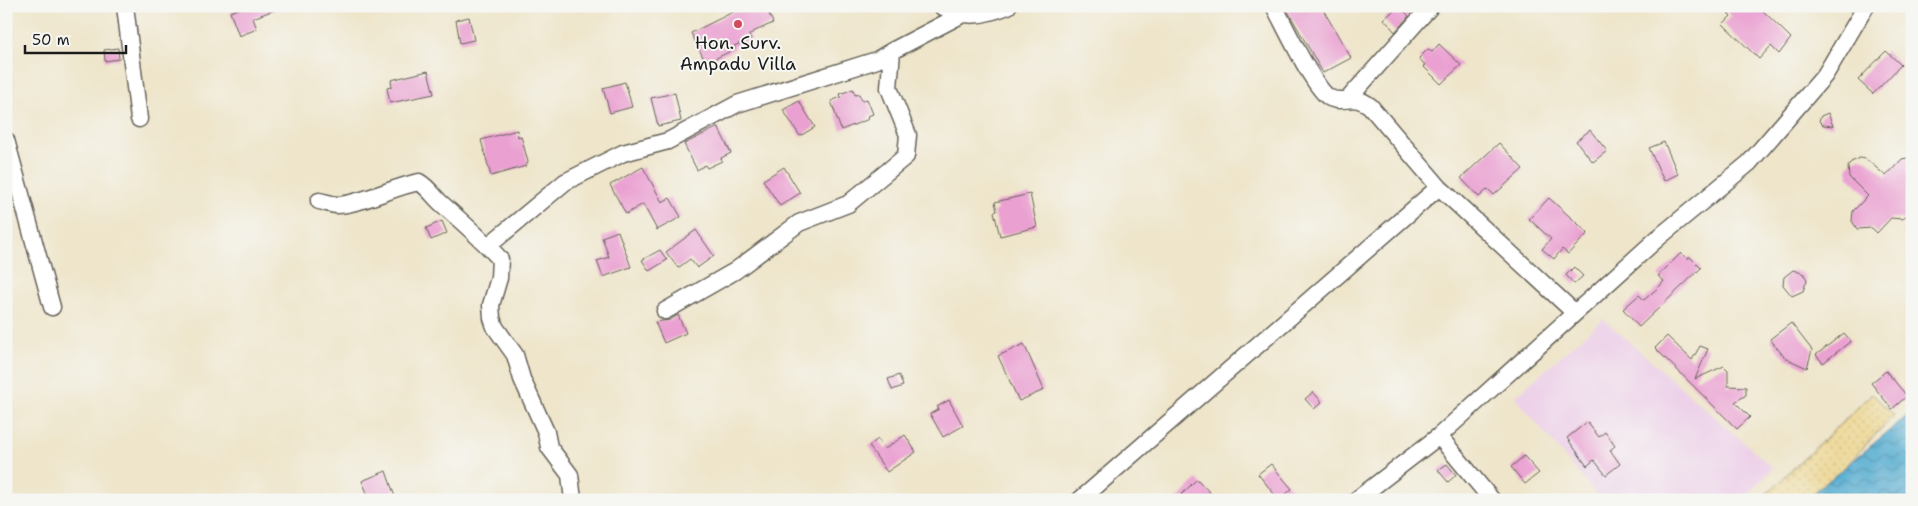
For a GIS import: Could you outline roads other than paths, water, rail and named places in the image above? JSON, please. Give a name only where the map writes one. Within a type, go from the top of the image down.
[{"type":"street","points":[[125,6],[139,119]]},
{"type":"street","points":[[941,6],[961,15],[981,15],[1008,6]]},
{"type":"street","points":[[1274,6],[1318,86],[1330,98],[1341,100],[1349,98],[1361,99],[1370,106],[1439,187],[1575,313]]},
{"type":"street","points":[[1349,98],[1430,6]]},
{"type":"street","points":[[1356,500],[1439,436],[1658,238],[1749,163],[1825,75],[1866,6]]},
{"type":"street","points":[[488,246],[565,182],[623,153],[668,140],[737,104],[876,60],[961,15]]},
{"type":"street","points":[[665,311],[735,271],[799,223],[848,204],[906,156],[908,135],[889,88],[892,51]]},
{"type":"street","points":[[6,140],[52,307]]},
{"type":"street","points":[[319,201],[337,205],[364,199],[396,186],[419,182],[429,188],[440,202],[500,259],[501,268],[491,305],[492,318],[495,327],[514,355],[522,379],[546,432],[548,447],[570,475],[573,500]]},
{"type":"street","points":[[1080,500],[1439,187]]},
{"type":"street","points":[[1439,436],[1492,500]]},
{"type":"water","points":[[1912,412],[1912,500],[1805,500]]},
{"type":"place","name":"Hon. Surv. Ampadu Villa","points":[[738,24]]}]
